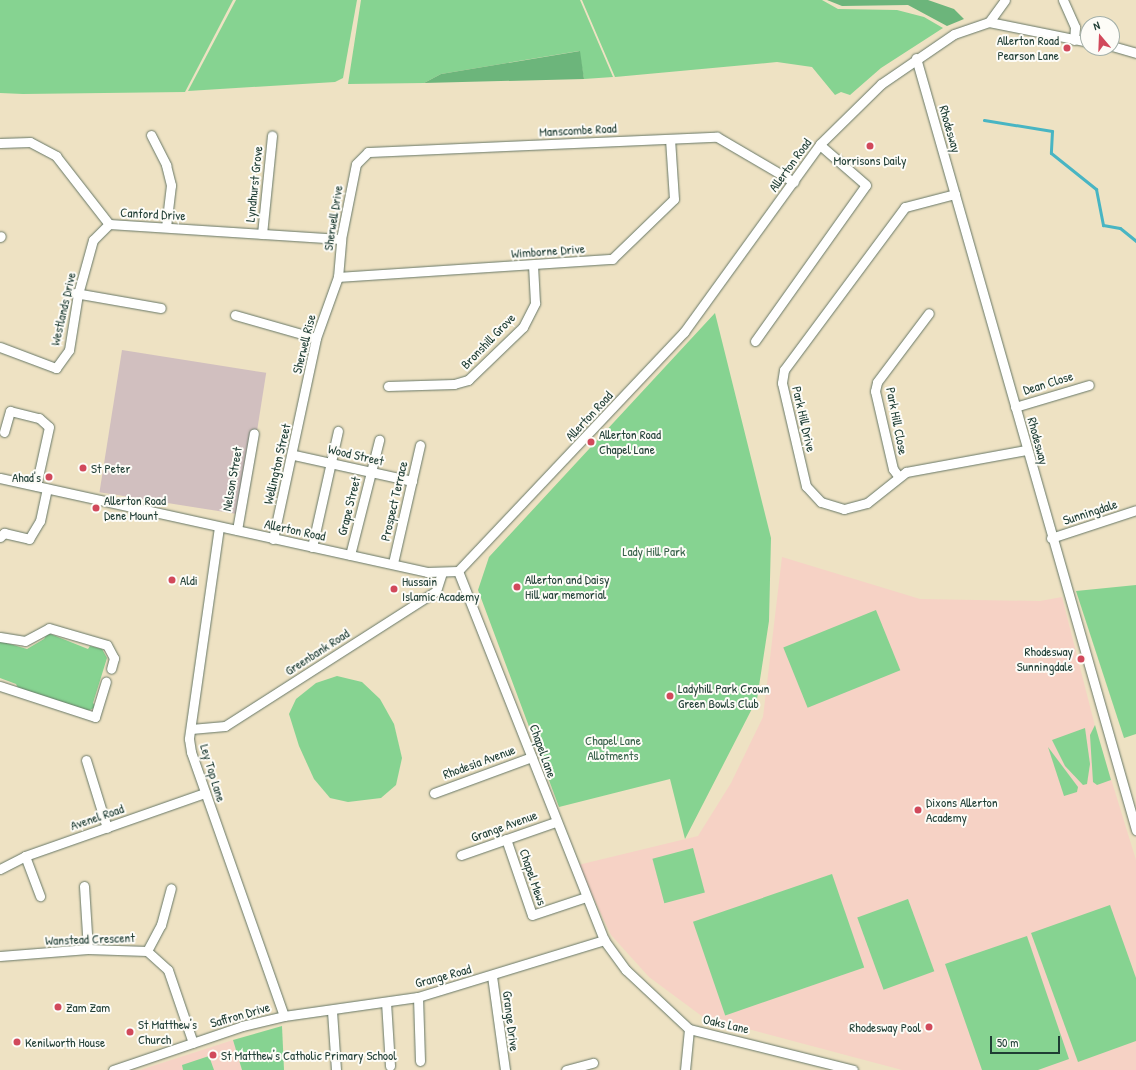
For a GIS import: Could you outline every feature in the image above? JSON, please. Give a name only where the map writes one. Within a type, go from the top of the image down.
[{"type":"street","points":[[1004,0],[989,22],[1080,41]]},
{"type":"street","points":[[1063,0],[1075,28],[1074,40]]},
{"type":"street","name":"Allerton Road","points":[[0,478],[350,555],[442,573],[458,571],[684,332],[820,145],[881,84],[916,58],[954,34],[989,22]]},
{"type":"street","points":[[1120,46],[1136,47]]},
{"type":"street","points":[[1120,48],[1136,53]]},
{"type":"street","name":"Rhodesway","points":[[916,58],[1051,538],[1136,830]]},
{"type":"street","points":[[151,136],[166,165],[171,185],[166,227]]},
{"type":"street","name":"Lyndhurst Grove","points":[[262,234],[272,136]]},
{"type":"street","name":"Manscombe Road","points":[[356,164],[368,152],[717,136],[794,182]]},
{"type":"street","name":"Wimborne Drive","points":[[338,278],[612,259],[674,199],[670,139]]},
{"type":"street","name":"Canford Drive","points":[[0,143],[30,142],[56,156],[109,224],[341,240]]},
{"type":"street","points":[[755,341],[866,185],[820,145]]},
{"type":"street","name":"Sherwell Drive","points":[[338,278],[341,240],[356,164]]},
{"type":"street","name":"Park Hill Drive","points":[[955,194],[905,207],[784,370],[782,383],[806,486],[821,502],[844,509],[867,503],[906,472],[1026,450]]},
{"type":"street","name":"Westlands Drive","points":[[0,347],[56,368],[69,350],[77,294],[94,240],[109,224]]},
{"type":"street","name":"Bronshill Grove","points":[[388,386],[454,384],[468,380],[523,327],[535,303],[532,265]]},
{"type":"street","name":"Sherwell Rise","points":[[301,419],[316,338],[338,278]]},
{"type":"street","points":[[77,294],[161,308]]},
{"type":"street","name":"Park Hill Close","points":[[899,477],[893,469],[875,391],[877,382],[929,313]]},
{"type":"street","points":[[235,315],[316,338]]},
{"type":"street","name":"Dean Close","points":[[1015,407],[1089,385]]},
{"type":"street","points":[[4,432],[10,411],[39,418],[49,427],[36,486]]},
{"type":"street","name":"Wellington Street","points":[[273,539],[294,455],[301,419]]},
{"type":"street","points":[[312,547],[338,431]]},
{"type":"street","name":"Nelson Street","points":[[237,530],[254,433]]},
{"type":"street","name":"Grape Street","points":[[350,555],[379,440]]},
{"type":"street","name":"Prospect Terrace","points":[[393,563],[420,445]]},
{"type":"street","name":"Wood Street","points":[[294,455],[412,481]]},
{"type":"street","points":[[0,537],[4,533],[29,539],[40,521],[47,489]]},
{"type":"street","name":"Sunningdale","points":[[1051,538],[1136,510]]},
{"type":"street","name":"Ley Top Lane","points":[[219,527],[191,729],[191,752],[284,1016]]},
{"type":"street","name":"Chapel Lane","points":[[458,571],[532,757],[555,822],[604,940]]},
{"type":"street","name":"Greenbank Road","points":[[191,729],[225,726],[436,591],[442,573]]},
{"type":"street","points":[[0,637],[25,641],[49,628],[107,645],[114,658],[111,669]]},
{"type":"street","points":[[0,686],[95,717],[106,682]]},
{"type":"street","name":"Rhodesia Avenue","points":[[434,793],[532,757]]},
{"type":"street","points":[[86,760],[107,828]]},
{"type":"street","name":"Avenel Road","points":[[0,869],[26,856],[205,793]]},
{"type":"street","name":"Grange Avenue","points":[[461,855],[555,822]]},
{"type":"street","name":"Chapel Mews","points":[[506,839],[532,915],[586,897]]},
{"type":"street","points":[[26,856],[40,896]]},
{"type":"street","points":[[84,886],[88,949]]},
{"type":"street","points":[[147,951],[160,925],[171,888]]},
{"type":"street","name":"Grange Road","points":[[284,1016],[332,1011],[418,997],[492,976],[604,940]]},
{"type":"street","name":"Oaks Lane","points":[[604,940],[626,970],[690,1029],[854,1070]]},
{"type":"street","name":"Wanstead Crescent","points":[[0,956],[88,949],[147,951],[168,970],[193,1043]]},
{"type":"street","name":"Grange Drive","points":[[492,976],[505,1070]]},
{"type":"street","points":[[418,997],[420,1061]]},
{"type":"street","points":[[386,1002],[390,1066]]},
{"type":"street","points":[[332,1011],[336,1070]]},
{"type":"street","name":"Saffron Drive","points":[[113,1070],[193,1043],[284,1016]]},
{"type":"street","points":[[686,1070],[690,1029]]},
{"type":"street","points":[[566,1070],[593,1063]]},
{"type":"shaded area","points":[[122,350],[266,373],[244,515],[99,492]]},
{"type":"shaded area","name":"Dixons Allerton Academy","points":[[782,557],[920,599],[1040,601],[1062,597],[1096,730],[1136,860],[1136,1070],[902,1070],[703,1017],[649,977],[611,935],[578,865],[698,836],[731,783],[763,717]]},
{"type":"shaded area","name":"St Matthew's Catholic Primary School","points":[[233,1040],[242,1070],[140,1070]]},
{"type":"green space","points":[[0,0],[233,0],[185,92],[23,94],[0,93]]},
{"type":"green space","points":[[236,0],[357,0],[343,78],[335,82],[188,91]]},
{"type":"green space","points":[[361,0],[580,0],[613,77],[584,79],[579,51],[441,74],[424,83],[348,84]]},
{"type":"green space","points":[[582,0],[822,0],[838,9],[897,10],[924,17],[943,28],[881,68],[850,95],[841,92],[835,95],[812,67],[777,62],[615,77]]},
{"type":"green space","points":[[827,0],[928,0],[954,9],[964,19],[947,26],[908,5],[842,6]]},
{"type":"green space","points":[[580,51],[584,79],[424,83],[441,74]]},
{"type":"green space","name":"Lady Hill Park","points":[[715,313],[771,538],[769,621],[757,699],[685,839],[670,779],[559,807],[478,590],[489,557]]},
{"type":"green space","points":[[1136,585],[1136,734],[1124,738],[1076,591]]},
{"type":"green space","points":[[876,610],[900,670],[808,708],[783,647]]},
{"type":"green space","points":[[48,633],[88,649],[90,646],[102,649],[107,658],[93,703],[96,707],[88,711],[19,690],[16,684],[0,678],[0,641],[27,649],[44,639]]},
{"type":"green space","points":[[337,676],[362,682],[380,699],[394,724],[402,758],[396,785],[381,798],[348,802],[330,798],[314,779],[299,746],[289,714],[296,699],[316,683]]},
{"type":"green space","points":[[1095,725],[1111,780],[1097,785],[1093,782],[1090,735]]},
{"type":"green space","points":[[1085,728],[1090,764],[1087,784],[1083,785],[1065,766],[1052,740]]},
{"type":"green space","points":[[1048,747],[1078,787],[1077,792],[1064,796]]},
{"type":"green space","points":[[693,848],[705,892],[664,903],[652,859]]},
{"type":"green space","points":[[832,874],[864,968],[725,1015],[693,922]]},
{"type":"green space","points":[[908,899],[934,971],[884,990],[857,917]]},
{"type":"green space","points":[[1110,905],[1136,978],[1136,1041],[1078,1062],[1031,933]]},
{"type":"green space","points":[[1027,936],[1069,1059],[1038,1070],[982,1070],[945,964]]},
{"type":"green space","points":[[282,1026],[284,1070],[242,1070],[233,1040]]},
{"type":"green space","points":[[209,1056],[214,1070],[183,1070],[182,1065]]},
{"type":"waterway","points":[[984,120],[1052,131],[1051,153],[1096,189],[1103,225],[1120,228],[1136,241]]},
{"type":"place","name":"Allerton Road Pearson Lane","points":[[1067,48]]},
{"type":"place","name":"Morrisons Daily","points":[[870,146]]},
{"type":"place","name":"Allerton Road Chapel Lane","points":[[591,442]]},
{"type":"place","name":"St Peter","points":[[83,468]]},
{"type":"place","name":"Ahad's","points":[[49,477]]},
{"type":"place","name":"Allerton Road Dene Mount","points":[[96,508]]},
{"type":"place","name":"Aldi","points":[[172,580]]},
{"type":"place","name":"Allerton and Daisy Hill war memorial","points":[[517,587]]},
{"type":"place","name":"Hussain Islamic Academy","points":[[394,589]]},
{"type":"place","name":"Rhodesway Sunningdale","points":[[1081,659]]},
{"type":"place","name":"Ladyhill Park Crown Green Bowls Club","points":[[670,696]]},
{"type":"place","name":"Dixons Allerton Academy","points":[[918,810]]},
{"type":"place","name":"Zam Zam","points":[[58,1007]]},
{"type":"place","name":"Rhodesway Pool","points":[[929,1027]]},
{"type":"place","name":"St Matthew's Church","points":[[130,1032]]},
{"type":"place","name":"Kenilworth House","points":[[17,1042]]},
{"type":"place","name":"St Matthew's Catholic Primary School","points":[[213,1055]]},
{"type":"park label","name":"Chapel Lane Allotments","points":[[613,748]]}]
